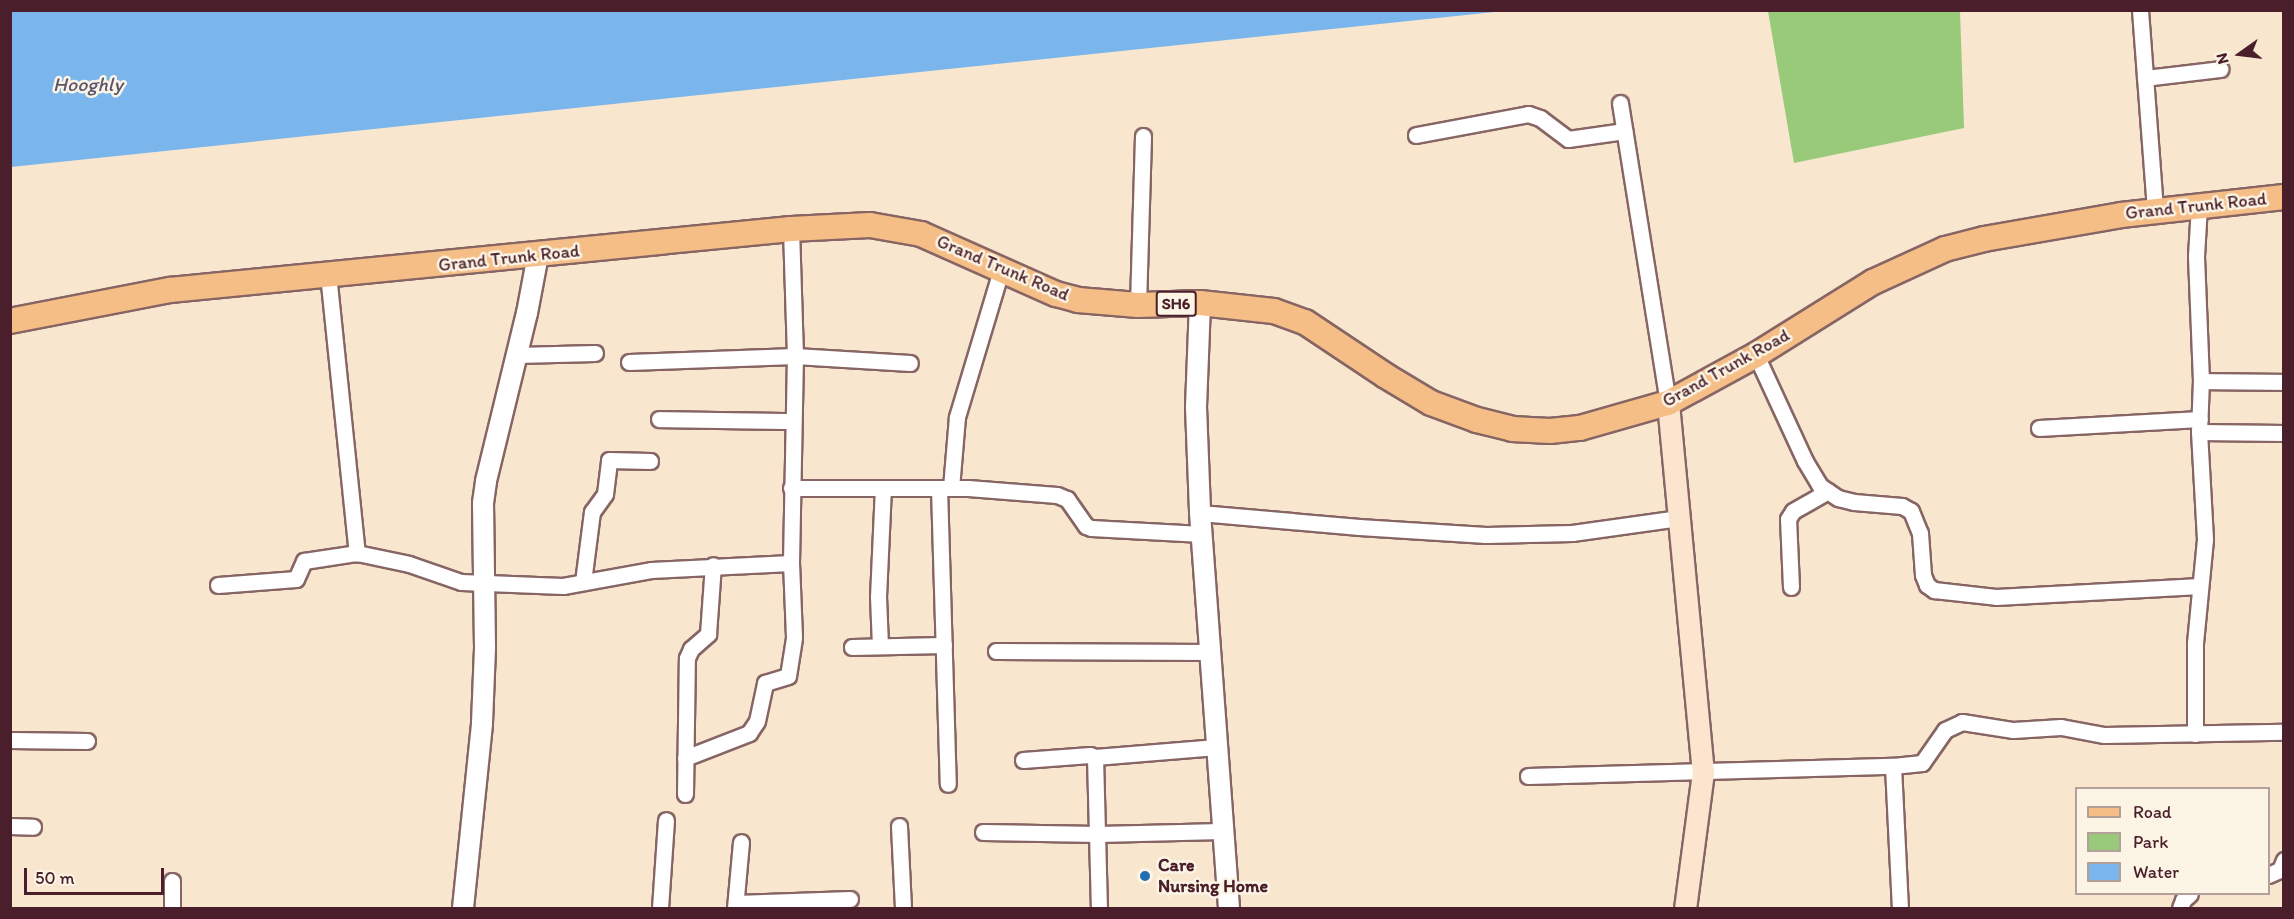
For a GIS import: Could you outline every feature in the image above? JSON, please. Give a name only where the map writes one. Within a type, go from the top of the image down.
[{"type":"main road","name":"Grand Trunk Road","points":[[10,321],[170,290],[791,229],[852,225],[899,228],[935,239],[1056,294],[1078,300],[1138,305],[1200,303],[1274,311],[1305,321],[1386,376],[1431,403],[1477,420],[1512,429],[1550,431],[1580,428],[1668,403],[1756,355],[1873,282],[1945,249],[1984,239],[2155,210],[2283,197]]},
{"type":"main road","points":[[1668,403],[1703,772],[1685,909]]},
{"type":"street","points":[[2140,10],[2155,210]]},
{"type":"street","points":[[2145,78],[2220,69]]},
{"type":"street","points":[[1620,104],[1668,403]]},
{"type":"street","points":[[1416,135],[1528,114],[1539,118],[1568,139],[1624,131]]},
{"type":"street","points":[[1138,305],[1143,136]]},
{"type":"street","points":[[2195,734],[2194,643],[2205,539],[2196,256],[2199,206]]},
{"type":"street","points":[[685,758],[749,733],[757,721],[765,683],[788,676],[794,637],[791,488],[795,356],[791,229]]},
{"type":"street","points":[[463,909],[482,723],[483,503],[486,481],[517,355],[538,255]]},
{"type":"street","points":[[948,784],[944,645],[945,488],[957,417],[1001,270]]},
{"type":"street","points":[[328,274],[357,554]]},
{"type":"street","points":[[1200,303],[1196,407],[1200,513],[1228,909]]},
{"type":"street","points":[[517,355],[595,353]]},
{"type":"street","points":[[1756,355],[1805,461],[1820,486],[1854,502],[1902,506],[1911,511],[1920,533],[1923,575],[1926,585],[1934,590],[1996,597],[2200,586]]},
{"type":"street","points":[[629,362],[795,356],[910,363]]},
{"type":"street","points":[[2201,381],[2283,382]]},
{"type":"street","points":[[659,419],[793,421]]},
{"type":"street","points":[[2039,428],[2200,426],[2283,433]]},
{"type":"street","points":[[583,582],[592,512],[605,494],[609,460],[650,461]]},
{"type":"street","points":[[791,488],[945,488],[1057,495],[1067,499],[1086,526],[1091,528],[1202,534]]},
{"type":"street","points":[[880,646],[878,597],[883,488]]},
{"type":"street","points":[[1791,587],[1788,519],[1793,511],[1828,491]]},
{"type":"street","points":[[1200,513],[1359,528],[1486,535],[1572,533],[1679,518]]},
{"type":"street","points":[[218,585],[298,578],[301,563],[304,561],[357,554],[409,564],[461,582],[545,587],[651,570],[791,562]]},
{"type":"street","points":[[685,794],[687,658],[691,649],[708,634],[713,565]]},
{"type":"street","points":[[852,647],[944,645]]},
{"type":"street","points":[[996,651],[1210,652]]},
{"type":"street","points":[[1528,776],[1893,766],[1922,763],[1945,730],[1962,722],[2013,730],[2061,727],[2104,735],[2283,732]]},
{"type":"street","points":[[10,740],[87,741]]},
{"type":"street","points":[[1023,760],[1090,754],[1095,757],[1217,747]]},
{"type":"street","points":[[1095,757],[1099,909]]},
{"type":"street","points":[[1893,766],[1900,909]]},
{"type":"street","points":[[660,909],[666,820]]},
{"type":"street","points":[[10,826],[33,827]]},
{"type":"street","points":[[899,826],[903,909]]},
{"type":"street","points":[[983,832],[1098,834],[1222,831]]},
{"type":"street","points":[[741,842],[735,906],[850,899]]},
{"type":"street","points":[[172,881],[172,909]]},
{"type":"street","points":[[2180,909],[2183,900],[2189,895]]},
{"type":"green space","points":[[1768,11],[1960,11],[1964,128],[1794,163]]},
{"type":"water","name":"Hooghly","points":[[11,10],[1504,10],[1504,11],[11,167]]},
{"type":"place","name":"Care Nursing Home","points":[[1145,876]]}]
